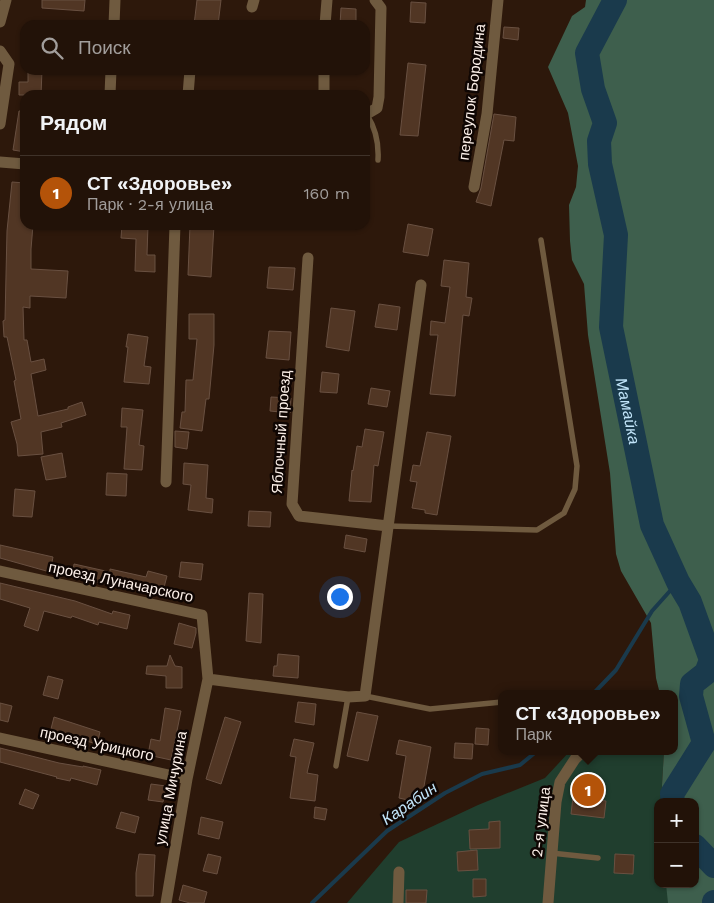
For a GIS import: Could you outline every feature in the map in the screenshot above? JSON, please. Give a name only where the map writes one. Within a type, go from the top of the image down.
[{"type":"street","points":[[0,22],[6,0]]},
{"type":"street","points":[[114,20],[115,0]]},
{"type":"street","points":[[325,20],[327,0]]},
{"type":"street","points":[[370,112],[377,108],[379,96],[381,8],[375,0]]},
{"type":"street","name":"переулок Бородина","points":[[474,186],[487,114],[498,0]]},
{"type":"street","points":[[0,51],[9,64],[0,124]]},
{"type":"street","points":[[110,90],[112,75]]},
{"type":"street","points":[[188,90],[190,75]]},
{"type":"street","points":[[324,75],[324,90]]},
{"type":"street","points":[[0,162],[20,164]]},
{"type":"street","points":[[166,482],[175,230]]},
{"type":"street","name":"Яблочный проезд","points":[[308,258],[292,504],[299,516],[388,526]]},
{"type":"street","points":[[208,680],[348,697],[365,696],[421,285]]},
{"type":"street","name":"проезд Луначарского","points":[[0,571],[202,615],[208,680]]},
{"type":"street","name":"улица Мичурина","points":[[166,903],[187,778],[208,680]]},
{"type":"street","name":"проезд Урицкого","points":[[0,738],[187,778]]},
{"type":"street","name":"2-я улица","points":[[548,903],[556,802],[560,782],[579,755]]},
{"type":"street","points":[[398,903],[399,872]]},
{"type":"lane","points":[[370,120],[374,126],[379,149],[378,160]]},
{"type":"lane","points":[[388,526],[537,530],[564,513],[575,489],[578,466],[541,240]]},
{"type":"lane","points":[[365,696],[430,709],[498,702]]},
{"type":"lane","points":[[336,766],[348,697]]},
{"type":"lane","points":[[552,853],[598,858]]},
{"type":"green space","points":[[586,0],[714,0],[714,903],[668,903],[666,888],[699,888],[699,798],[661,798],[664,755],[678,755],[678,690],[659,690],[656,678],[651,623],[621,571],[616,554],[610,473],[588,335],[584,284],[572,260],[570,241],[569,205],[576,187],[578,166],[568,113],[548,67],[572,16],[585,7]]},
{"type":"green space","points":[[566,755],[664,755],[661,798],[654,798],[654,888],[667,888],[669,903],[347,903],[399,842],[478,805],[545,778]]},
{"type":"building","points":[[42,0],[85,0],[84,11],[42,8]]},
{"type":"building","points":[[197,0],[221,0],[219,20],[195,20]]},
{"type":"building","points":[[411,2],[426,3],[425,23],[410,22]]},
{"type":"building","points":[[341,8],[356,9],[356,20],[340,20]]},
{"type":"building","points":[[504,27],[519,28],[518,40],[503,38]]},
{"type":"building","points":[[408,63],[426,65],[418,136],[400,135]]},
{"type":"building","points":[[28,75],[42,75],[41,90],[20,90],[19,95],[19,82],[28,82]]},
{"type":"building","points":[[19,111],[20,111],[20,151],[13,150]]},
{"type":"building","points":[[494,114],[516,117],[514,141],[504,140],[491,206],[476,202],[481,188]]},
{"type":"building","points":[[12,182],[20,183],[20,230],[33,230],[31,269],[68,271],[66,298],[30,296],[30,308],[23,307],[24,340],[27,340],[31,362],[44,359],[46,370],[31,374],[38,416],[68,409],[68,407],[82,402],[86,415],[61,423],[62,427],[41,432],[43,454],[18,456],[11,422],[21,419],[14,381],[16,380],[7,337],[4,337],[7,231]]},
{"type":"building","points":[[408,224],[433,229],[428,256],[403,252]]},
{"type":"building","points":[[122,230],[148,230],[147,255],[155,255],[155,272],[135,271],[136,239],[121,238]]},
{"type":"building","points":[[190,230],[214,230],[211,277],[188,275]]},
{"type":"building","points":[[444,260],[469,263],[466,297],[472,298],[469,316],[463,315],[455,396],[430,394],[438,335],[430,335],[431,321],[445,323],[450,287],[441,286]]},
{"type":"building","points":[[269,267],[295,268],[293,290],[267,288]]},
{"type":"building","points":[[379,304],[400,307],[397,330],[375,327]]},
{"type":"building","points":[[331,308],[355,311],[349,351],[326,347]]},
{"type":"building","points":[[189,314],[214,314],[214,345],[209,399],[206,399],[202,431],[180,428],[182,412],[185,412],[186,380],[193,380],[197,339],[189,339]]},
{"type":"building","points":[[269,331],[291,332],[289,360],[266,358]]},
{"type":"building","points":[[128,334],[148,337],[144,366],[151,367],[149,384],[124,382]]},
{"type":"building","points":[[322,372],[339,374],[337,393],[320,392]]},
{"type":"building","points":[[371,388],[390,391],[387,407],[368,404]]},
{"type":"building","points":[[271,397],[291,398],[290,413],[270,411]]},
{"type":"building","points":[[122,408],[143,410],[139,445],[144,446],[142,470],[124,469],[127,427],[121,427]]},
{"type":"building","points":[[365,429],[384,432],[378,466],[374,465],[371,502],[349,501],[357,446],[362,447]]},
{"type":"building","points":[[175,431],[189,432],[187,449],[175,447]]},
{"type":"building","points":[[427,432],[451,436],[437,515],[425,513],[425,510],[412,508],[417,482],[410,481],[413,465],[420,466]]},
{"type":"building","points":[[62,453],[66,477],[46,480],[41,457]]},
{"type":"building","points":[[184,463],[208,465],[206,498],[213,499],[212,513],[188,510],[191,485],[183,484]]},
{"type":"building","points":[[107,473],[127,474],[126,496],[106,495]]},
{"type":"building","points":[[15,489],[35,491],[32,517],[13,516]]},
{"type":"building","points":[[249,511],[271,512],[270,527],[248,526]]},
{"type":"building","points":[[346,535],[367,539],[365,552],[344,548]]},
{"type":"building","points":[[0,545],[53,557],[50,572],[0,558]]},
{"type":"building","points":[[181,562],[203,564],[201,580],[179,577]]},
{"type":"building","points":[[74,564],[146,577],[148,571],[167,576],[162,595],[126,585],[125,588],[72,577]]},
{"type":"building","points":[[0,583],[75,601],[112,614],[113,611],[130,615],[127,629],[99,622],[98,625],[72,616],[71,618],[44,611],[38,631],[24,626],[30,608],[0,599]]},
{"type":"building","points":[[249,593],[263,594],[261,643],[246,641]]},
{"type":"building","points":[[179,623],[196,628],[192,648],[174,644]]},
{"type":"building","points":[[278,654],[299,656],[298,678],[273,676],[274,666],[277,666]]},
{"type":"building","points":[[170,655],[175,666],[182,667],[182,688],[166,688],[166,676],[146,674],[147,666],[167,666]]},
{"type":"building","points":[[48,676],[63,680],[58,699],[43,695]]},
{"type":"building","points":[[298,702],[316,704],[314,725],[295,722]]},
{"type":"building","points":[[0,703],[12,706],[8,722],[0,720]]},
{"type":"building","points":[[165,708],[181,711],[171,760],[148,755],[151,739],[160,741]]},
{"type":"building","points":[[357,712],[378,716],[368,761],[347,756]]},
{"type":"building","points":[[54,717],[100,732],[97,744],[50,733]]},
{"type":"building","points":[[225,717],[241,722],[221,784],[206,779]]},
{"type":"building","points":[[476,728],[489,729],[488,745],[475,744]]},
{"type":"building","points":[[294,739],[314,743],[307,773],[318,775],[315,801],[290,798],[296,757],[290,756]]},
{"type":"building","points":[[399,740],[431,747],[421,803],[399,798],[406,756],[396,754]]},
{"type":"building","points":[[455,743],[473,744],[472,759],[454,758]]},
{"type":"building","points":[[0,748],[59,763],[101,770],[97,785],[71,778],[70,781],[56,778],[0,762]]},
{"type":"building","points":[[151,784],[166,786],[163,802],[148,800]]},
{"type":"building","points":[[25,789],[39,795],[33,809],[19,804]]},
{"type":"building","points":[[573,797],[606,801],[604,818],[571,814]]},
{"type":"building","points":[[315,807],[327,809],[325,820],[314,818]]},
{"type":"building","points":[[121,812],[139,817],[135,833],[116,828]]},
{"type":"building","points":[[201,817],[223,822],[219,839],[198,834]]},
{"type":"building","points":[[500,821],[500,848],[470,849],[469,830],[489,829],[489,822]]},
{"type":"building","points":[[477,850],[478,870],[458,871],[457,852]]},
{"type":"building","points":[[139,854],[155,855],[153,896],[136,896],[136,873]]},
{"type":"building","points":[[208,854],[221,857],[217,874],[203,871]]},
{"type":"building","points":[[615,854],[634,855],[633,874],[614,873]]},
{"type":"building","points":[[473,879],[486,879],[486,896],[473,897]]},
{"type":"building","points":[[183,885],[207,892],[204,903],[190,903],[179,900]]},
{"type":"building","points":[[406,890],[427,890],[426,903],[406,903]]},
{"type":"waterway","name":"Мамайка","points":[[615,0],[587,53],[593,89],[605,123],[599,141],[600,164],[616,235],[611,327],[652,525],[678,582],[690,602],[711,660],[706,673],[692,684],[691,696],[704,743],[672,794],[672,798]]},
{"type":"waterway","name":"Карабин","points":[[597,690],[616,670],[652,611],[678,582]]},
{"type":"waterway","name":"Карабин","points":[[312,903],[387,831],[445,793],[482,774],[520,765],[532,755]]},
{"type":"waterway","name":"Мамайка","points":[[699,850],[714,866]]},
{"type":"place","name":"СТ «Здоровье»","points":[[588,790]]}]
